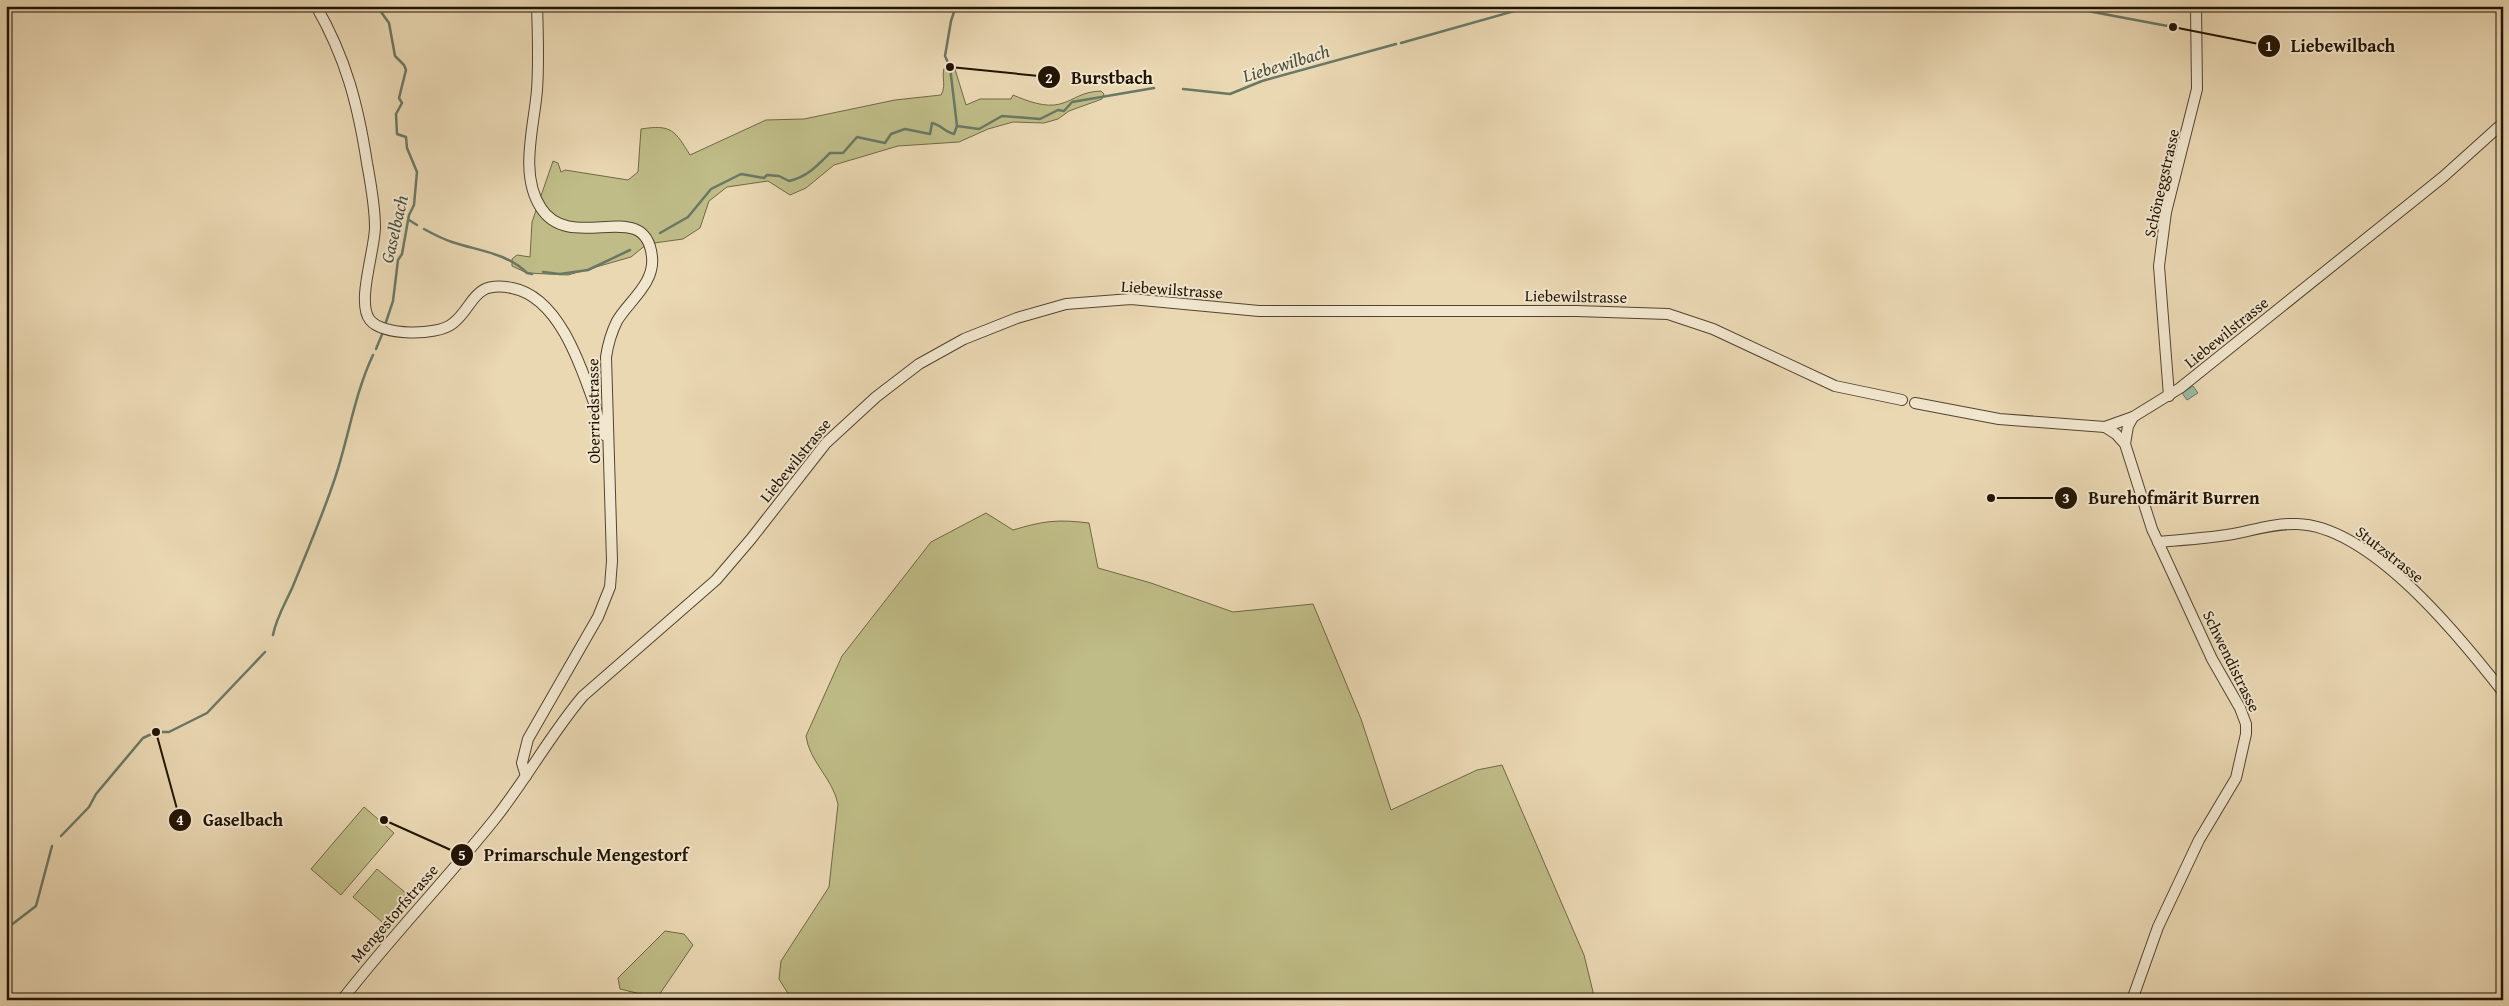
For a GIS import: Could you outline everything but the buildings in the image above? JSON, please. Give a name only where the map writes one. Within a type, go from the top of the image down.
[{"type":"street","points":[[316,6],[347,70],[362,127],[375,223],[365,299],[368,318],[387,330],[408,332],[439,330],[457,320],[472,298],[482,290],[503,286],[530,294],[549,309],[560,325],[607,440]]},
{"type":"street","name":"Oberriedstrasse","points":[[526,776],[522,763],[528,739],[598,617],[610,587],[612,561],[605,370],[610,337],[618,320],[648,278],[653,258],[646,240],[633,228],[616,225],[586,229],[568,228],[547,216],[532,193],[530,169],[537,88],[537,6]]},
{"type":"street","name":"Schöneggstrasse","points":[[2169,396],[2159,266],[2166,212],[2197,89],[2196,6]]},
{"type":"street","name":"Liebewilstrasse","points":[[1915,403],[1999,419],[2105,427],[2133,417],[2169,396],[2443,177],[2503,123]]},
{"type":"street","name":"Liebewilstrasse","points":[[526,776],[567,715],[583,696],[716,580],[751,539],[826,443],[855,414],[900,378],[943,349],[994,326],[1040,310],[1093,300],[1131,299],[1259,311],[1576,311],[1668,314],[1713,329],[1835,386],[1902,400]]},
{"type":"street","points":[[2125,444],[2126,431],[2133,417]]},
{"type":"street","points":[[2105,427],[2116,434],[2125,444]]},
{"type":"street","name":"Schwendistrasse","points":[[2125,444],[2144,506],[2158,542],[2212,659],[2240,708],[2246,724],[2246,734],[2236,778],[2199,840],[2158,927],[2132,1000]]},
{"type":"street","name":"Stutzstrasse","points":[[2158,542],[2234,534],[2295,524],[2319,527],[2333,532],[2360,547],[2419,596],[2450,628],[2503,692]]},
{"type":"street","name":"Mengestorfstrasse","points":[[342,1000],[388,942],[493,822],[526,776]]},
{"type":"shaded area","points":[[948,62],[954,66],[966,105],[980,99],[1011,99],[1013,95],[1036,103],[1054,105],[1088,93],[1101,91],[1104,94],[1102,99],[1069,111],[1058,119],[1044,123],[1013,122],[988,129],[959,142],[898,146],[834,165],[806,188],[790,195],[768,181],[727,187],[709,201],[700,228],[683,239],[647,244],[631,257],[568,275],[527,273],[512,266],[512,259],[517,255],[530,257],[532,222],[553,161],[558,163],[561,172],[565,170],[628,180],[638,172],[641,129],[660,128],[672,131],[690,155],[766,120],[804,119],[895,100],[941,95],[944,87],[943,74]]},
{"type":"shaded area","points":[[2193,386],[2198,393],[2187,400],[2182,393]]},
{"type":"shaded area","points":[[986,513],[1013,530],[1050,522],[1089,523],[1098,568],[1151,583],[1233,612],[1313,604],[1361,719],[1391,810],[1477,770],[1502,765],[1584,955],[1595,1000],[792,1000],[779,979],[781,961],[829,887],[838,804],[831,786],[812,754],[806,736],[842,656],[931,542]]},
{"type":"shaded area","points":[[364,807],[394,833],[341,895],[311,869]]},
{"type":"shaded area","points":[[377,869],[413,899],[389,928],[353,897]]},
{"type":"shaded area","points":[[665,931],[684,934],[693,945],[657,998],[620,989],[618,978]]},
{"type":"waterway","name":"Gaselbach","points":[[381,6],[381,12],[389,23],[395,56],[404,65],[406,70],[399,98],[402,103],[396,114],[397,134],[406,137],[407,148],[417,172],[414,205],[409,215],[402,254],[398,260],[393,301],[385,325]]},
{"type":"waterway","points":[[956,6],[951,21],[945,56],[950,67],[957,126]]},
{"type":"waterway","name":"Liebewilbach","points":[[1401,43],[1532,6]]},
{"type":"waterway","name":"Liebewilbach","points":[[2061,6],[2173,27]]},
{"type":"waterway","name":"Liebewilbach","points":[[1183,89],[1230,94],[1262,81],[1396,44]]},
{"type":"waterway","name":"Liebewilbach","points":[[660,233],[688,217],[711,189],[741,174],[764,178],[767,175],[779,176],[789,181],[801,177],[830,153],[843,153],[857,137],[885,143],[891,134],[905,129],[930,134],[932,123],[954,134],[957,126],[979,129],[1002,116],[1040,119],[1058,110],[1064,111],[1072,102],[1154,88]]},
{"type":"waterway","points":[[409,220],[417,225]]},
{"type":"waterway","name":"Liebewilbach","points":[[424,229],[449,241],[502,257],[519,266],[527,273],[532,274]]},
{"type":"waterway","name":"Liebewilbach","points":[[543,272],[560,274],[588,270],[630,250]]},
{"type":"waterway","name":"Gaselbach","points":[[376,349],[383,332]]},
{"type":"waterway","name":"Gaselbach","points":[[273,635],[331,489],[341,460],[361,384],[373,355]]},
{"type":"waterway","name":"Gaselbach","points":[[61,836],[89,807],[96,794],[143,738],[156,732],[169,732],[207,713],[265,652]]},
{"type":"waterway","name":"Gaselbach","points":[[6,929],[36,906],[52,846]]},
{"type":"place","name":"Liebewilbach","points":[[2173,27]]},
{"type":"place","name":"Burstbach","points":[[950,67]]},
{"type":"place","name":"Burehofmärit Burren","points":[[1991,498]]},
{"type":"place","name":"Gaselbach","points":[[156,732]]},
{"type":"place","name":"Primarschule Mengestorf","points":[[384,820]]}]
